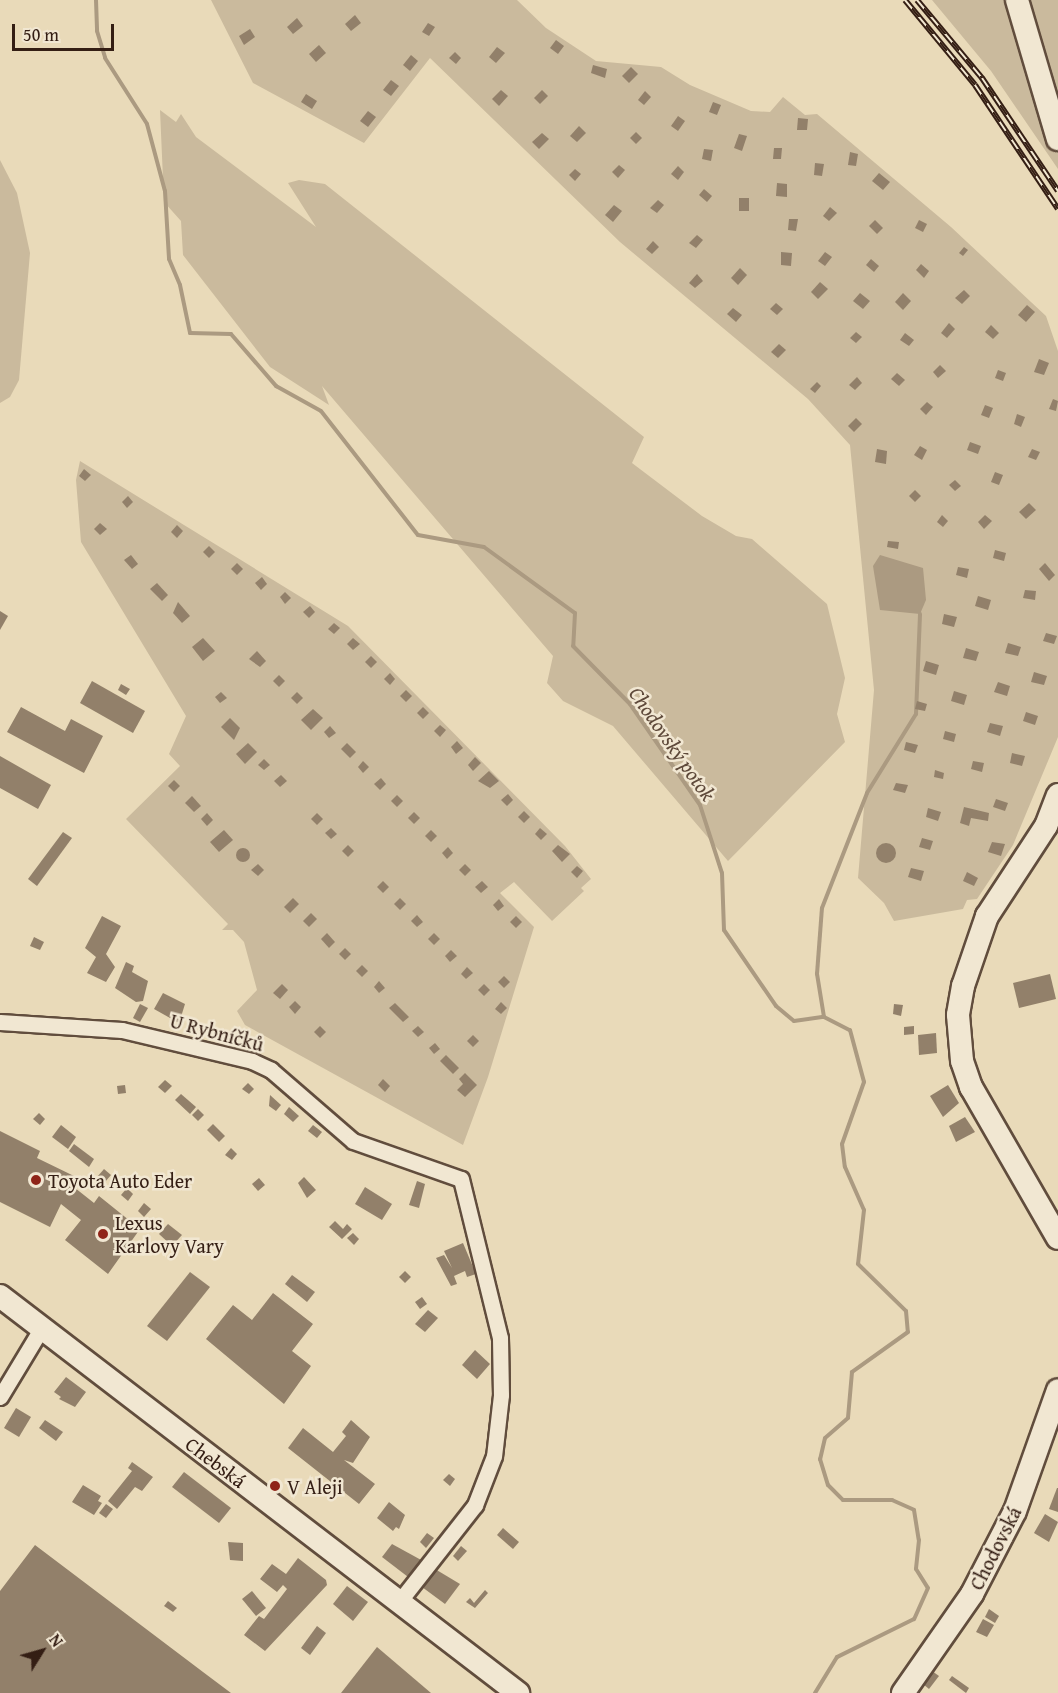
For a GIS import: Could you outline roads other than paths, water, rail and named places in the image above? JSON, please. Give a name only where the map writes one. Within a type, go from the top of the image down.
[{"type":"street","points":[[1017,0],[1058,139]]},
{"type":"street","points":[[1058,795],[1046,826],[987,916],[978,938],[958,1015],[962,1061],[971,1087],[1058,1238]]},
{"type":"street","name":"U Rybníčků","points":[[0,1022],[123,1030],[252,1061],[272,1070],[353,1141],[461,1179],[500,1338],[501,1395],[494,1456],[475,1505],[399,1602]]},
{"type":"street","name":"Chebská","points":[[0,1296],[518,1693]]},
{"type":"street","points":[[0,1397],[41,1329]]},
{"type":"street","name":"Chodovská","points":[[903,1693],[972,1594],[1015,1512],[1058,1390]]},
{"type":"waterway","name":"Chodovský potok","points":[[96,0],[97,31],[105,58],[147,124],[165,191],[169,259],[180,285],[190,333],[231,334],[276,386],[321,411],[418,535],[484,547],[575,613],[573,646],[630,704],[700,805],[722,873],[724,930],[776,1006],[794,1021],[824,1017],[850,1030],[864,1082],[842,1144],[845,1167],[864,1210],[858,1264],[906,1311],[908,1332],[852,1372],[848,1418],[825,1438],[820,1459],[828,1485],[843,1500],[892,1500],[914,1510],[919,1540],[916,1569],[928,1588],[914,1619],[837,1657],[815,1693]]},
{"type":"waterway","points":[[824,1017],[817,974],[822,908],[867,793],[916,714],[920,614]]},
{"type":"railway","points":[[905,0],[975,85],[1058,209]]},
{"type":"railway","points":[[917,0],[982,78],[1058,191]]},
{"type":"place","name":"Toyota Auto Eder","points":[[36,1180]]},
{"type":"place","name":"Lexus Karlovy Vary","points":[[103,1234]]},
{"type":"place","name":"V Aleji","points":[[275,1486]]}]
